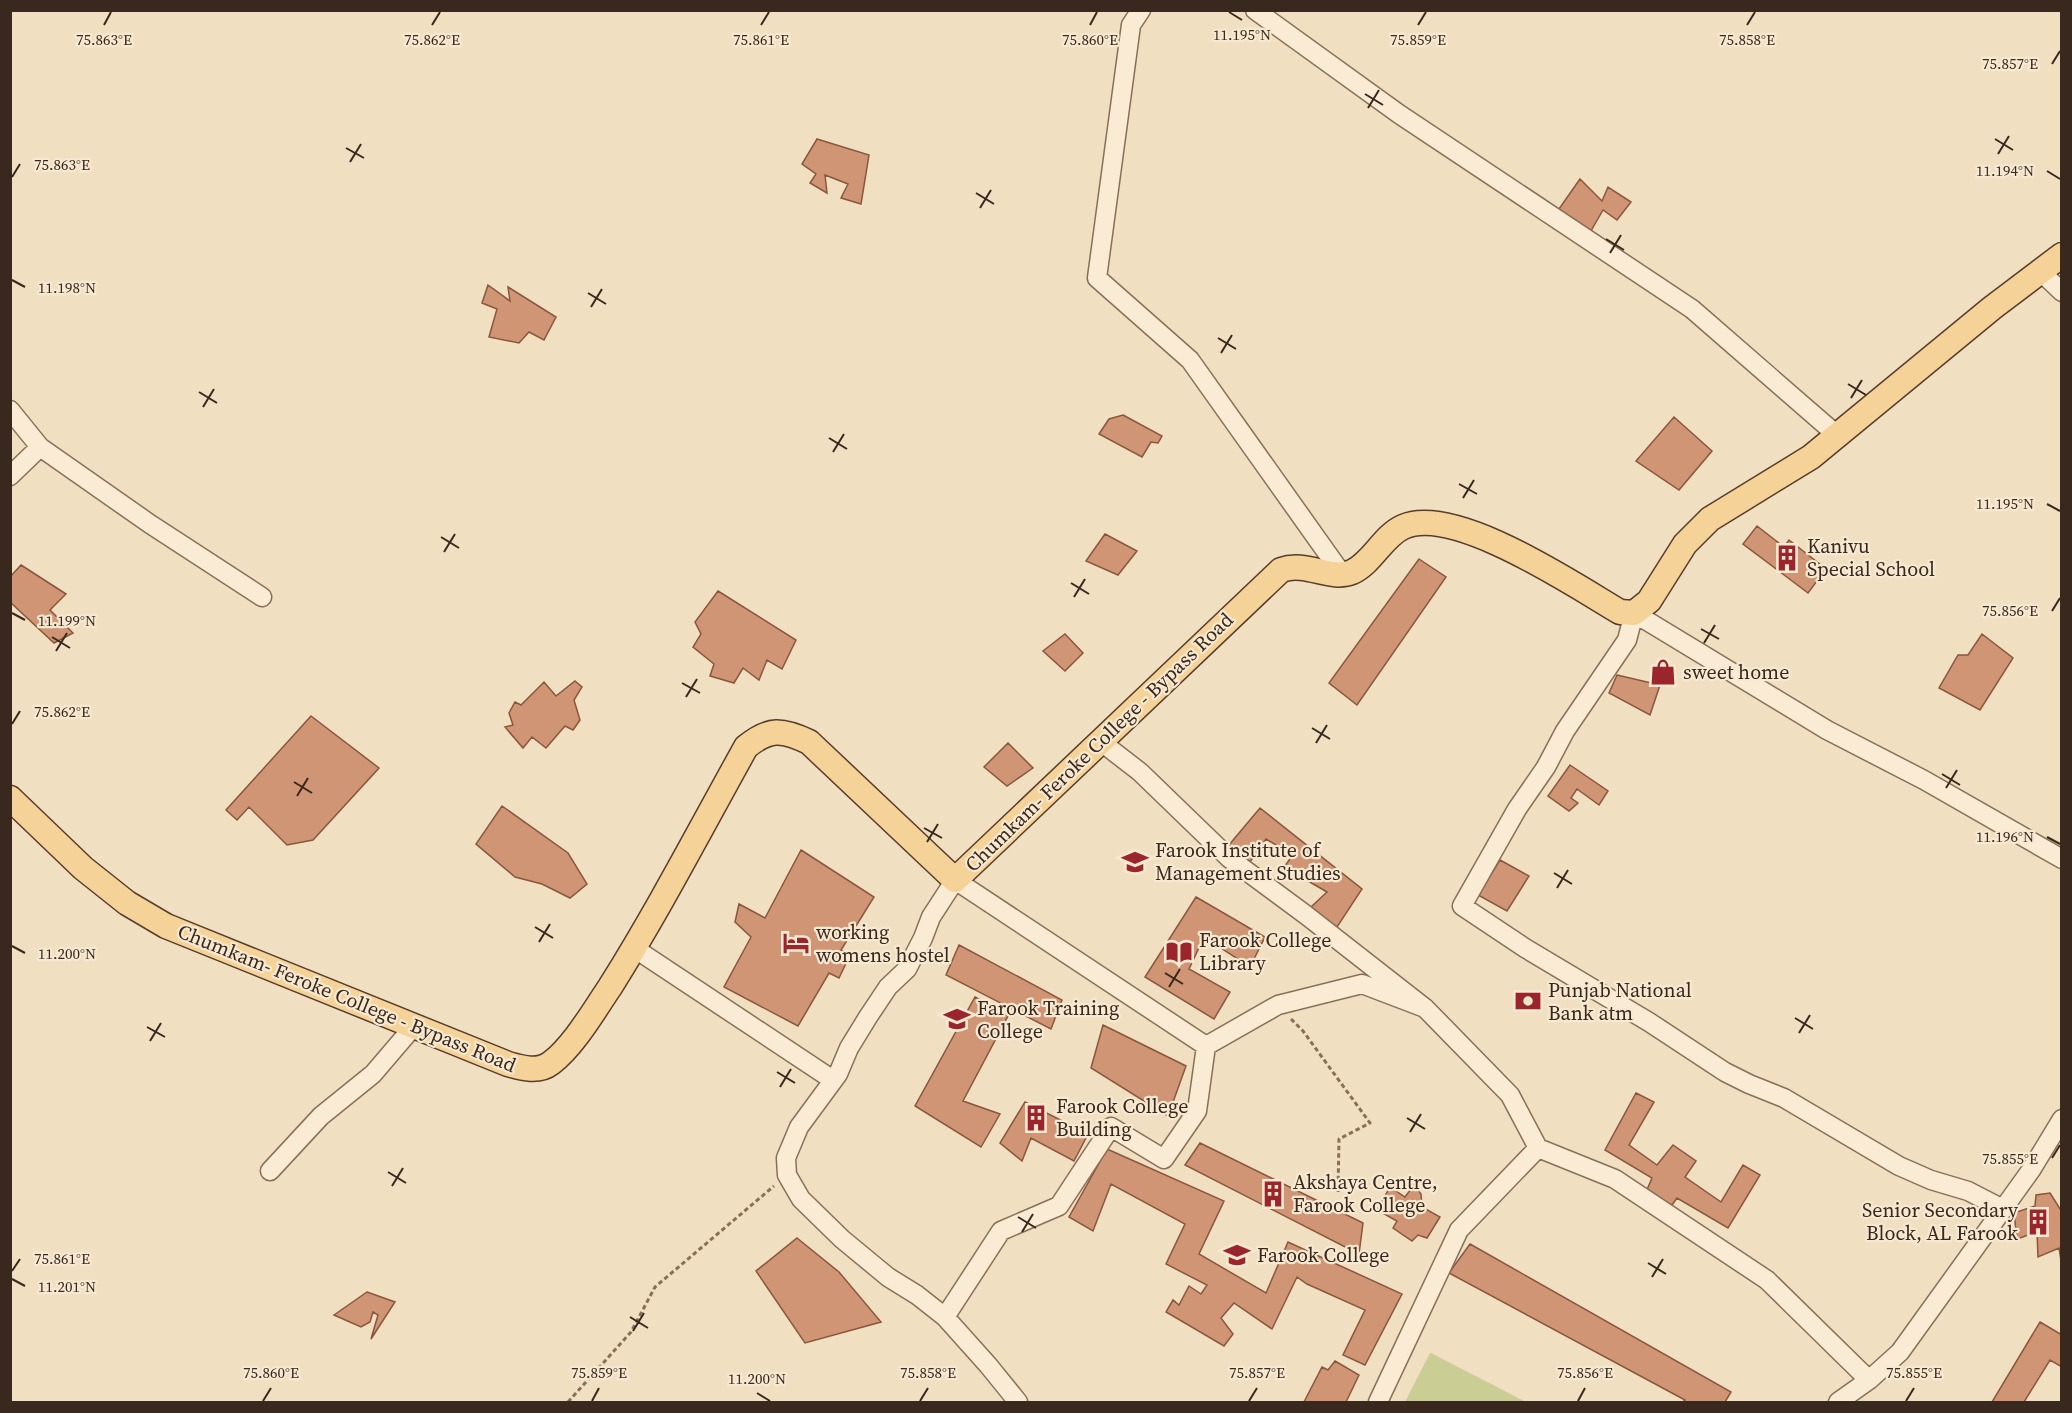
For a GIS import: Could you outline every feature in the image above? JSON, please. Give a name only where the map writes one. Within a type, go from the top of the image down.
[{"type":"main road","points":[[1342,574],[1353,572],[1401,528],[1414,523],[1431,522],[1475,534],[1531,560],[1620,612],[1635,613],[1649,601],[1685,544],[1710,519],[1811,458],[1992,308],[2061,255]]},
{"type":"main road","name":"Chumkam- Feroke College - Bypass Road","points":[[10,798],[83,868],[127,903],[166,926],[508,1064],[530,1070],[549,1065],[562,1053],[594,1011],[634,948],[746,747],[760,736],[778,731],[809,742],[955,880],[1281,570],[1291,566],[1302,566],[1342,574]]},
{"type":"street","points":[[1141,10],[1131,26],[1097,278],[1190,360],[1342,574]]},
{"type":"street","points":[[1255,10],[1399,114],[1692,309],[1838,436]]},
{"type":"street","points":[[2041,272],[2061,292]]},
{"type":"street","points":[[10,410],[40,447],[150,524],[262,597]]},
{"type":"street","points":[[10,476],[40,447]]},
{"type":"street","points":[[2003,1209],[1968,1191],[1931,1180],[1899,1166],[1784,1098],[1725,1072],[1687,1040],[1649,1022],[1525,948],[1462,906],[1517,809],[1546,767],[1565,731],[1627,640],[1635,613],[1827,730],[1934,786],[2061,859]]},
{"type":"street","points":[[1100,741],[1140,772],[1229,858],[1425,1008],[1510,1095],[1538,1148],[1615,1179],[1767,1280],[1869,1380]]},
{"type":"street","points":[[1018,1402],[945,1317],[917,1294],[888,1277],[842,1239],[801,1199],[787,1175],[786,1158],[799,1127],[833,1080],[868,1017],[888,987],[907,969],[931,917],[955,880],[1206,1046]]},
{"type":"street","points":[[634,948],[833,1080]]},
{"type":"street","points":[[1206,1046],[1278,1005],[1362,984],[1425,1008]]},
{"type":"street","points":[[270,1171],[321,1116],[372,1074],[414,1026]]},
{"type":"street","points":[[945,1317],[1001,1231],[1059,1206],[1111,1127],[1164,1159],[1197,1111],[1206,1046]]},
{"type":"street","points":[[1838,1402],[1869,1380],[1900,1352],[2031,1170],[2061,1119]]},
{"type":"street","points":[[1378,1402],[1459,1230],[1538,1148]]},
{"type":"path","points":[[1278,1005],[1303,1031],[1370,1123],[1339,1139],[1338,1192]]},
{"type":"path","points":[[568,1402],[631,1332],[655,1287],[787,1175]]},
{"type":"green space","points":[[1431,1353],[1526,1402],[1405,1402]]},
{"type":"building","points":[[817,139],[869,155],[861,204],[841,198],[848,184],[825,175],[827,193],[810,183],[816,174],[802,164]]},
{"type":"building","points":[[1580,179],[1602,201],[1608,187],[1631,202],[1617,220],[1603,210],[1588,236],[1554,216]]},
{"type":"building","points":[[488,285],[510,301],[508,287],[556,317],[544,340],[529,332],[519,343],[489,337],[497,309],[482,303]]},
{"type":"building","points":[[1123,415],[1162,436],[1158,443],[1151,442],[1142,457],[1099,434],[1109,419]]},
{"type":"building","points":[[1674,417],[1712,451],[1679,490],[1636,461]]},
{"type":"building","name":"Kanivu Special School","points":[[1757,526],[1784,547],[1789,540],[1826,569],[1808,593],[1743,544]]},
{"type":"building","points":[[1105,534],[1137,551],[1118,575],[1086,561]]},
{"type":"building","points":[[1419,559],[1446,577],[1357,705],[1329,683]]},
{"type":"building","points":[[21,565],[66,594],[50,610],[73,633],[54,643],[10,602],[10,577]]},
{"type":"building","points":[[718,591],[796,640],[782,669],[767,660],[759,680],[743,668],[734,683],[710,676],[714,664],[693,647],[701,634],[695,622]]},
{"type":"building","points":[[1065,634],[1083,653],[1065,671],[1043,651]]},
{"type":"building","points":[[1982,634],[2013,658],[1980,710],[1939,688],[1958,655],[1968,655]]},
{"type":"building","points":[[1617,675],[1660,685],[1650,715],[1609,693]]},
{"type":"building","points":[[575,681],[582,687],[574,700],[580,720],[573,730],[565,726],[546,748],[532,737],[523,748],[505,727],[513,725],[509,713],[515,702],[521,705],[544,682],[556,696]]},
{"type":"building","points":[[311,716],[379,768],[313,840],[287,845],[249,807],[237,820],[226,810]]},
{"type":"building","points":[[1008,743],[1033,768],[1007,786],[984,767]]},
{"type":"building","points":[[1570,765],[1608,791],[1599,805],[1577,789],[1571,798],[1578,803],[1569,811],[1548,796]]},
{"type":"building","points":[[502,806],[568,853],[587,884],[570,898],[542,884],[515,877],[476,844]]},
{"type":"building","points":[[1260,808],[1362,889],[1337,927],[1309,909],[1327,892],[1284,867],[1293,855],[1266,839],[1250,862],[1229,845]]},
{"type":"building","name":"working womens hostel","points":[[801,850],[874,897],[841,950],[850,955],[839,978],[829,973],[798,1026],[724,987],[751,937],[735,922],[739,904],[765,918]]},
{"type":"building","points":[[1500,860],[1529,876],[1507,911],[1478,895]]},
{"type":"building","name":"Farook College Library","points":[[1196,897],[1265,937],[1250,967],[1204,937],[1189,969],[1230,992],[1214,1019],[1145,977]]},
{"type":"building","points":[[959,945],[1062,1000],[1051,1029],[946,975]]},
{"type":"building","points":[[975,997],[1008,1016],[963,1101],[1000,1114],[981,1147],[915,1106]]},
{"type":"building","points":[[1103,1025],[1186,1066],[1168,1116],[1091,1068]]},
{"type":"building","points":[[1636,1093],[1654,1102],[1629,1145],[1657,1165],[1673,1145],[1696,1161],[1685,1177],[1721,1202],[1743,1165],[1760,1175],[1728,1228],[1677,1198],[1672,1205],[1646,1192],[1652,1178],[1605,1150]]},
{"type":"building","name":"Farook College Building","points":[[1025,1102],[1088,1134],[1074,1161],[1031,1138],[1022,1161],[1000,1143]]},
{"type":"building","name":"Akshaya Centre, Farook College","points":[[1200,1143],[1363,1223],[1359,1254],[1185,1165]]},
{"type":"building","name":"Farook College","points":[[1107,1149],[1224,1201],[1199,1254],[1266,1293],[1288,1242],[1402,1294],[1365,1365],[1343,1355],[1365,1310],[1307,1284],[1297,1277],[1272,1329],[1234,1303],[1221,1318],[1233,1334],[1224,1346],[1166,1312],[1173,1300],[1179,1305],[1189,1286],[1201,1294],[1207,1285],[1166,1264],[1185,1224],[1111,1184],[1093,1231],[1069,1217]]},
{"type":"building","points":[[1414,1185],[1421,1194],[1422,1207],[1440,1217],[1427,1238],[1418,1235],[1412,1241],[1393,1228],[1397,1221],[1377,1210],[1390,1187],[1405,1197]]},
{"type":"building","name":"Senior Secondary Block, AL Farook","points":[[2050,1193],[2062,1212],[2062,1267],[2059,1248],[2038,1257],[2037,1232],[2017,1239],[2014,1213],[2035,1206],[2036,1195]]},
{"type":"building","points":[[797,1238],[839,1272],[881,1322],[805,1343],[756,1271]]},
{"type":"building","points":[[1470,1244],[1731,1392],[1725,1402],[1683,1402],[1685,1400],[1449,1273]]},
{"type":"building","points":[[367,1292],[395,1302],[371,1339],[378,1315],[373,1312],[370,1322],[361,1327],[334,1315]]},
{"type":"building","points":[[2040,1322],[2062,1335],[2062,1367],[2050,1360],[2024,1402],[1992,1402]]},
{"type":"building","points":[[1335,1361],[1359,1375],[1346,1402],[1304,1402],[1322,1367],[1328,1370]]},
{"type":"place","name":"Kanivu Special School","points":[[1787,558]]},
{"type":"place","name":"sweet home","points":[[1663,672]]},
{"type":"place","name":"Farook Institute of Management Studies","points":[[1135,862]]},
{"type":"place","name":"working womens hostel","points":[[796,943]]},
{"type":"place","name":"Farook College Library","points":[[1179,952]]},
{"type":"place","name":"Punjab National Bank atm","points":[[1528,1001]]},
{"type":"place","name":"Farook Training College","points":[[957,1019]]},
{"type":"place","name":"Farook College Building","points":[[1036,1118]]},
{"type":"place","name":"Akshaya Centre, Farook College","points":[[1273,1194]]},
{"type":"place","name":"Senior Secondary Block, AL Farook","points":[[2038,1222]]},
{"type":"place","name":"Farook College","points":[[1237,1255]]}]
